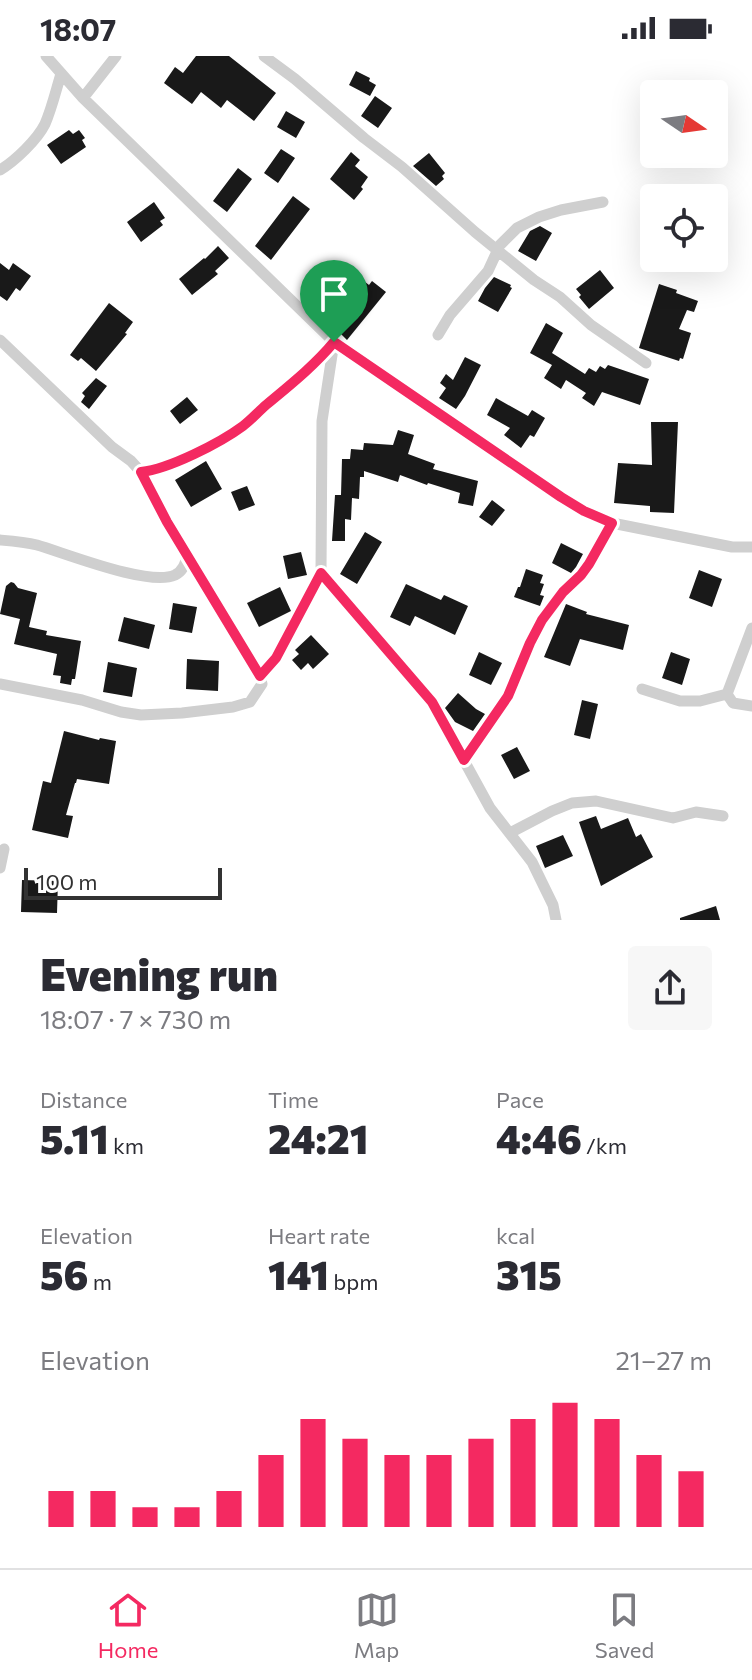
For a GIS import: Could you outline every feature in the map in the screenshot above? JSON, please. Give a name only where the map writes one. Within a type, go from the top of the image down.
[{"type":"street","points":[[46,56],[83,98],[334,342],[584,511],[612,523],[732,547],[752,547]]},
{"type":"street","points":[[83,98],[116,56]]},
{"type":"street","points":[[264,56],[402,167],[498,251],[560,297],[591,325],[646,363]]},
{"type":"street","points":[[0,170],[11,164],[41,131],[61,74]]},
{"type":"street","points":[[438,335],[450,315],[488,271],[500,245],[517,228],[561,210],[603,202]]},
{"type":"street","points":[[0,340],[141,472],[262,684],[250,702],[233,707],[154,715],[121,712],[82,700],[0,684]]},
{"type":"street","points":[[141,472],[152,471],[201,451],[244,426],[297,380],[334,342]]},
{"type":"street","points":[[260,676],[276,658],[321,573],[322,421],[334,342]]},
{"type":"street","points":[[464,760],[508,696],[542,620],[589,564],[612,523]]},
{"type":"street","points":[[0,540],[34,544],[93,564],[165,577],[174,576],[180,571],[187,555]]},
{"type":"street","points":[[321,573],[432,702],[490,808],[532,862],[553,905],[556,920]]},
{"type":"street","points":[[727,694],[752,628]]},
{"type":"street","points":[[642,689],[680,701],[700,701],[727,694]]},
{"type":"street","points":[[727,694],[733,703],[752,706]]},
{"type":"street","points":[[510,833],[572,803],[596,801],[673,818],[696,812],[723,816]]},
{"type":"street","points":[[0,868],[4,849]]},
{"type":"building","points":[[196,56],[229,56],[276,93],[254,121],[227,100],[221,108],[201,92],[192,104],[164,83],[175,67],[183,73]]},
{"type":"building","points":[[356,71],[376,85],[370,96],[349,85]]},
{"type":"building","points":[[375,96],[392,108],[378,128],[361,116]]},
{"type":"building","points":[[286,111],[305,122],[296,138],[277,127]]},
{"type":"building","points":[[69,130],[73,134],[79,130],[85,138],[82,140],[86,147],[61,164],[47,145]]},
{"type":"building","points":[[281,149],[295,158],[278,183],[264,173]]},
{"type":"building","points":[[351,152],[360,160],[355,166],[368,177],[354,200],[330,179]]},
{"type":"building","points":[[429,153],[445,173],[442,176],[444,179],[436,186],[413,166]]},
{"type":"building","points":[[238,168],[252,179],[227,212],[213,201]]},
{"type":"building","points":[[293,196],[310,209],[271,260],[255,246]]},
{"type":"building","points":[[154,202],[165,218],[160,221],[163,225],[141,242],[127,222]]},
{"type":"building","points":[[540,226],[552,233],[536,261],[518,251],[530,231]]},
{"type":"building","points":[[218,246],[229,258],[215,271],[218,274],[192,295],[179,279]]},
{"type":"building","points":[[0,263],[9,270],[13,263],[31,276],[20,291],[16,288],[7,301],[0,296]]},
{"type":"building","points":[[342,264],[369,285],[372,281],[386,292],[347,340],[338,331],[345,322],[329,308],[326,311],[320,306],[315,311],[304,301],[312,293],[316,298]]},
{"type":"building","points":[[600,270],[614,288],[589,309],[576,289]]},
{"type":"building","points":[[494,277],[512,288],[498,312],[478,301]]},
{"type":"building","points":[[659,284],[698,301],[694,312],[687,310],[679,329],[691,333],[683,359],[679,361],[639,348]]},
{"type":"building","points":[[109,303],[133,322],[127,334],[96,371],[81,358],[78,361],[70,355]]},
{"type":"building","points":[[546,323],[563,333],[552,353],[585,374],[589,368],[596,372],[600,366],[605,369],[608,365],[649,379],[640,405],[602,392],[594,406],[582,398],[586,393],[566,380],[561,389],[544,378],[552,365],[530,353]]},
{"type":"building","points":[[465,357],[481,365],[456,409],[439,398],[446,388],[440,383],[446,374],[453,380]]},
{"type":"building","points":[[96,378],[107,386],[89,409],[81,402],[85,396],[82,393]]},
{"type":"building","points":[[187,397],[198,410],[180,424],[170,411]]},
{"type":"building","points":[[496,398],[528,416],[532,410],[545,418],[534,437],[530,435],[521,448],[504,435],[510,428],[487,415]]},
{"type":"building","points":[[651,422],[678,422],[674,513],[650,512],[650,506],[614,503],[618,463],[652,465]]},
{"type":"building","points":[[398,430],[414,435],[408,454],[435,464],[433,469],[478,481],[473,506],[458,503],[460,493],[400,475],[398,482],[364,471],[364,477],[360,477],[359,499],[352,498],[351,520],[345,519],[345,541],[332,541],[335,495],[341,495],[342,459],[350,459],[351,449],[363,450],[364,443],[393,445]]},
{"type":"building","points":[[206,461],[222,489],[191,507],[175,480]]},
{"type":"building","points":[[247,486],[255,505],[239,511],[231,492]]},
{"type":"building","points":[[492,500],[505,510],[492,526],[479,517]]},
{"type":"building","points":[[365,532],[382,542],[357,584],[340,574]]},
{"type":"building","points":[[561,543],[583,554],[571,573],[552,563]]},
{"type":"building","points":[[301,552],[307,575],[288,579],[283,556]]},
{"type":"building","points":[[526,569],[543,575],[540,595],[544,596],[540,606],[514,597]]},
{"type":"building","points":[[699,570],[722,579],[712,607],[689,598]]},
{"type":"building","points":[[11,582],[18,588],[37,593],[29,627],[47,631],[46,635],[81,641],[75,679],[72,679],[71,685],[60,683],[61,676],[53,675],[57,654],[14,644],[20,619],[0,614],[6,586]]},
{"type":"building","points":[[406,584],[441,600],[444,595],[468,606],[455,635],[415,616],[410,626],[390,617]]},
{"type":"building","points":[[280,587],[291,611],[259,627],[247,603]]},
{"type":"building","points":[[173,603],[197,607],[192,633],[169,629]]},
{"type":"building","points":[[566,604],[586,614],[629,625],[623,650],[580,639],[570,666],[544,657]]},
{"type":"building","points":[[124,617],[155,625],[149,649],[118,641]]},
{"type":"building","points":[[311,635],[329,654],[313,669],[308,663],[301,670],[292,660],[299,654],[295,650]]},
{"type":"building","points":[[479,652],[502,663],[491,685],[469,675]]},
{"type":"building","points":[[671,652],[690,659],[682,685],[662,678]]},
{"type":"building","points":[[187,659],[219,661],[218,691],[186,689]]},
{"type":"building","points":[[108,662],[137,668],[132,697],[103,692]]},
{"type":"building","points":[[458,693],[485,714],[473,731],[455,722],[445,708]]},
{"type":"building","points":[[582,700],[598,704],[590,739],[574,735]]},
{"type":"building","points":[[64,731],[116,741],[109,784],[77,779],[75,783],[66,815],[73,816],[68,838],[32,830],[43,781],[51,783]]},
{"type":"building","points":[[517,747],[530,771],[514,779],[501,755]]},
{"type":"building","points":[[596,816],[601,829],[628,818],[636,837],[641,834],[653,857],[601,886],[579,822]]},
{"type":"building","points":[[563,835],[573,856],[545,868],[536,846]]},
{"type":"building","points":[[22,880],[58,881],[57,913],[21,912]]},
{"type":"building","points":[[716,906],[720,920],[680,920],[680,918]]},
{"type":"route","points":[[334,342],[561,497],[612,523],[589,564],[542,620],[508,696],[464,760],[432,702],[321,573],[276,658],[260,676],[167,522],[141,472],[152,471],[201,451],[244,426],[297,380],[334,342]]}]
